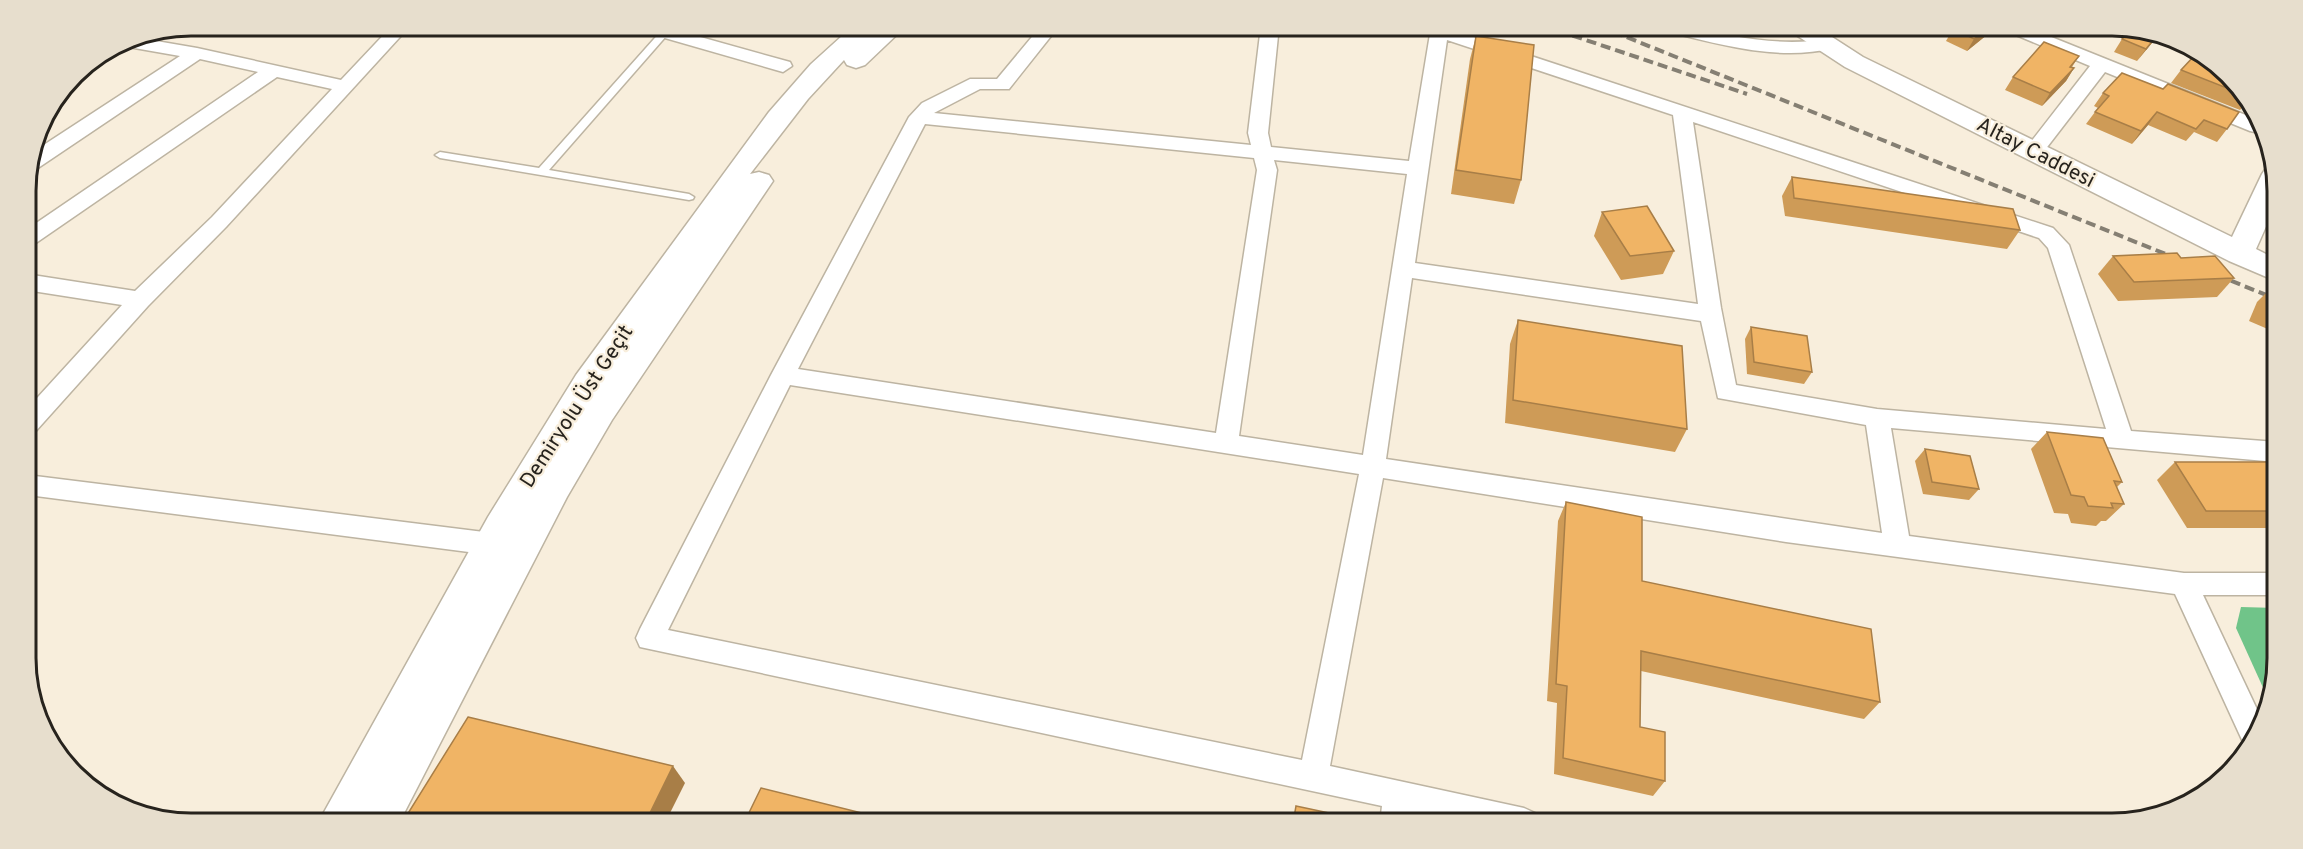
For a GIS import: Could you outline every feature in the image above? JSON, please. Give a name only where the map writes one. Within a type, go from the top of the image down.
[{"type":"main road","name":"Demiryolu Üst Geçit","points":[[344,813],[384,745],[525,484],[677,255],[795,97],[857,36]]},
{"type":"main road","name":"Demiryolu Üst Geçit","points":[[382,813],[555,487],[600,411],[659,322],[808,111],[847,68],[883,36]]},
{"type":"main road","name":"Altay Caddesi","points":[[1815,36],[1854,62],[2267,267]]},
{"type":"main road","points":[[2239,254],[2267,193]]},
{"type":"street","points":[[36,415],[140,300],[219,222],[392,36]]},
{"type":"street","points":[[678,36],[783,66]]},
{"type":"street","points":[[691,40],[695,36]]},
{"type":"street","points":[[1042,36],[1002,85],[977,83],[929,107],[919,117],[783,375],[650,638],[1313,777],[1397,809],[1433,813]]},
{"type":"street","points":[[1226,445],[1267,170],[1258,133],[1269,36]]},
{"type":"street","points":[[1313,777],[1373,467],[1417,168],[1430,36]]},
{"type":"street","points":[[1455,36],[2046,233],[2058,244],[2122,440]]},
{"type":"street","points":[[1720,36],[1790,48],[1810,48],[1828,44]]},
{"type":"street","points":[[2035,36],[2251,125]]},
{"type":"street","points":[[143,44],[197,53],[344,86]]},
{"type":"street","points":[[40,157],[197,53]]},
{"type":"street","points":[[2034,151],[2102,63]]},
{"type":"street","points":[[36,233],[274,70]]},
{"type":"street","points":[[1682,111],[1711,314],[1726,393],[1877,418],[2267,451]]},
{"type":"street","points":[[919,117],[1417,168]]},
{"type":"street","points":[[1402,269],[1711,314]]},
{"type":"street","points":[[36,284],[140,300]]},
{"type":"street","points":[[783,375],[1226,445],[1897,545],[2184,584],[2267,584]]},
{"type":"street","points":[[1877,418],[1897,545]]},
{"type":"street","points":[[36,486],[492,544]]},
{"type":"street","points":[[2184,584],[2250,727]]},
{"type":"lane","points":[[541,172],[661,36]]},
{"type":"lane","points":[[440,155],[689,197]]},
{"type":"green space","points":[[2241,607],[2267,608],[2267,658],[2264,689],[2236,628]]},
{"type":"building","points":[[1476,36],[1534,45],[1521,180],[1456,170]]},
{"type":"building","points":[[2124,37],[2132,37],[2152,41],[2146,49],[2122,39]]},
{"type":"building","points":[[2044,42],[2079,56],[2070,67],[2074,68],[2050,93],[2013,77]]},
{"type":"building","points":[[2192,59],[2227,88],[2181,70]]},
{"type":"building","points":[[2122,73],[2163,89],[2168,84],[2239,112],[2227,129],[2204,120],[2196,129],[2157,112],[2141,131],[2095,112],[2109,96],[2103,93]]},
{"type":"building","points":[[1792,177],[2013,209],[2020,230],[1794,198]]},
{"type":"building","points":[[1647,206],[1674,251],[1630,256],[1602,212]]},
{"type":"building","points":[[2177,253],[2181,258],[2215,256],[2234,278],[2134,282],[2113,256]]},
{"type":"building","points":[[1518,320],[1682,346],[1687,429],[1513,400]]},
{"type":"building","points":[[1751,327],[1807,336],[1812,372],[1754,362]]},
{"type":"building","points":[[2047,432],[2103,438],[2122,482],[2114,481],[2124,504],[2111,503],[2113,508],[2088,506],[2084,497],[2071,495]]},
{"type":"building","points":[[1925,449],[1970,456],[1979,489],[1932,482]]},
{"type":"building","points":[[2175,462],[2267,462],[2267,511],[2206,511]]},
{"type":"building","points":[[1566,502],[1642,517],[1642,581],[1871,629],[1880,702],[1641,651],[1640,727],[1665,732],[1665,781],[1563,758],[1567,686],[1556,684]]},
{"type":"building","points":[[468,717],[673,766],[650,813],[408,813]]},
{"type":"building","points":[[761,788],[862,813],[749,813]]},
{"type":"building","points":[[1296,806],[1329,813],[1295,813]]},
{"type":"railway","points":[[1574,36],[1747,94]]},
{"type":"railway","points":[[1624,36],[2178,259]]},
{"type":"railway","points":[[2217,275],[2267,295]]}]
